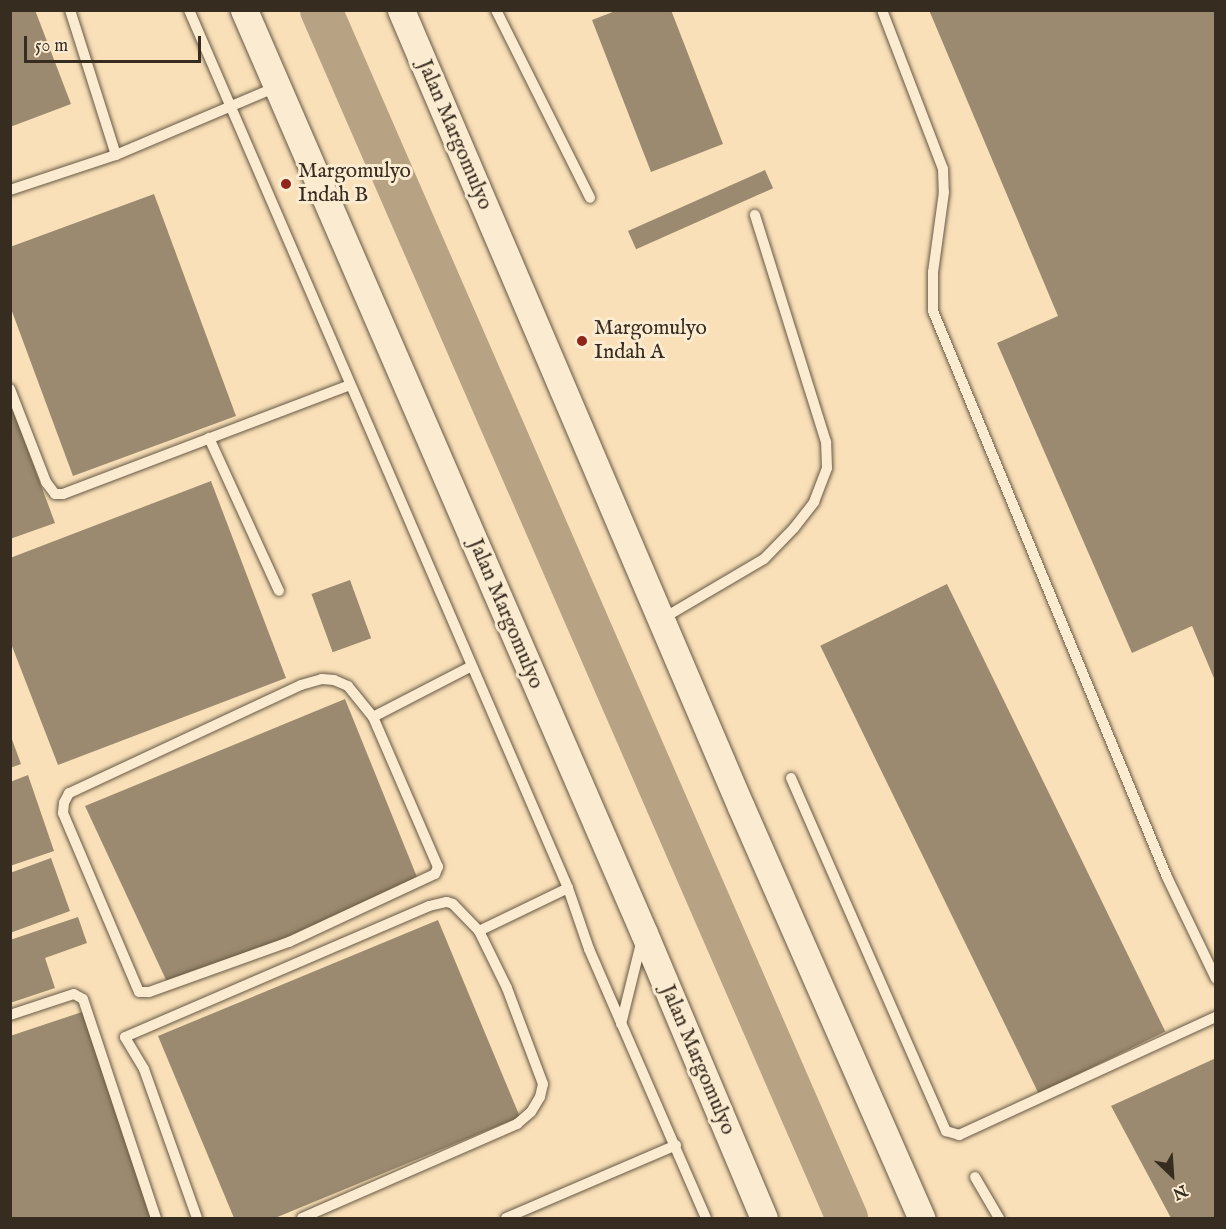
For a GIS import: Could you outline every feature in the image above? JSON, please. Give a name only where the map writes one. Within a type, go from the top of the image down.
[{"type":"main road","name":"Jalan Margomulyo","points":[[244,10],[644,933],[764,1218]]},
{"type":"main road","name":"Jalan Margomulyo","points":[[405,14],[662,619],[921,1218]]},
{"type":"lane","points":[[70,10],[116,155]]},
{"type":"lane","points":[[189,10],[470,667],[568,888],[589,949],[706,1218]]},
{"type":"lane","points":[[496,10],[590,198]]},
{"type":"lane","points":[[882,10],[943,169],[944,192],[933,272],[933,311],[1162,866],[1215,979]]},
{"type":"lane","points":[[10,190],[116,155],[277,87]]},
{"type":"lane","points":[[662,619],[764,559],[794,528],[814,502],[827,468],[826,442],[755,215]]},
{"type":"lane","points":[[10,389],[46,482],[55,494],[63,494],[350,385]]},
{"type":"lane","points":[[209,438],[279,591]]},
{"type":"lane","points":[[373,717],[470,667]]},
{"type":"lane","points":[[322,679],[334,680],[348,686],[373,717],[438,867],[435,874],[289,942],[149,992],[139,992],[63,813],[64,803],[69,793],[301,686],[322,679]]},
{"type":"lane","points":[[791,778],[946,1131],[959,1136],[1215,1017]]},
{"type":"lane","points":[[479,931],[568,888]]},
{"type":"lane","points":[[197,1218],[144,1069],[125,1037],[429,906],[447,902],[453,904],[479,931],[507,988],[543,1084],[540,1097],[531,1112],[517,1124],[302,1218]]},
{"type":"lane","points":[[621,1024],[644,933]]},
{"type":"lane","points":[[10,1015],[74,994],[83,999],[156,1218]]},
{"type":"lane","points":[[506,1218],[529,1214],[676,1145]]},
{"type":"lane","points":[[975,1177],[999,1218]]},
{"type":"building","points":[[10,10],[35,10],[71,104],[10,127]]},
{"type":"building","points":[[618,10],[671,10],[723,144],[651,172],[592,20]]},
{"type":"building","points":[[929,10],[1216,10],[1216,683],[1192,626],[1132,653],[997,343],[1058,316]]},
{"type":"building","points":[[765,170],[773,188],[636,249],[628,231]]},
{"type":"building","points":[[154,194],[236,416],[73,476],[10,306],[10,247]]},
{"type":"building","points":[[10,402],[55,523],[10,539]]},
{"type":"building","points":[[211,481],[286,678],[58,765],[10,641],[10,558]]},
{"type":"building","points":[[350,580],[371,638],[333,652],[311,594]]},
{"type":"building","points":[[947,584],[1165,1032],[1039,1093],[820,646]]},
{"type":"building","points":[[345,699],[419,882],[255,952],[167,982],[85,806]]},
{"type":"building","points":[[10,734],[21,764],[10,768]]},
{"type":"building","points":[[28,775],[54,851],[10,866],[10,782]]},
{"type":"building","points":[[51,858],[70,911],[10,933],[10,873]]},
{"type":"building","points":[[78,917],[87,943],[45,958],[55,988],[10,1003],[10,940]]},
{"type":"building","points":[[438,920],[520,1117],[275,1218],[234,1218],[158,1036]]},
{"type":"building","points":[[85,1011],[153,1218],[10,1218],[10,1036]]},
{"type":"building","points":[[1216,1058],[1216,1218],[1171,1218],[1111,1106]]},
{"type":"waterway","points":[[321,10],[847,1218]]},
{"type":"place","name":"Margomulyo Indah B","points":[[286,184]]},
{"type":"place","name":"Margomulyo Indah A","points":[[582,341]]}]
